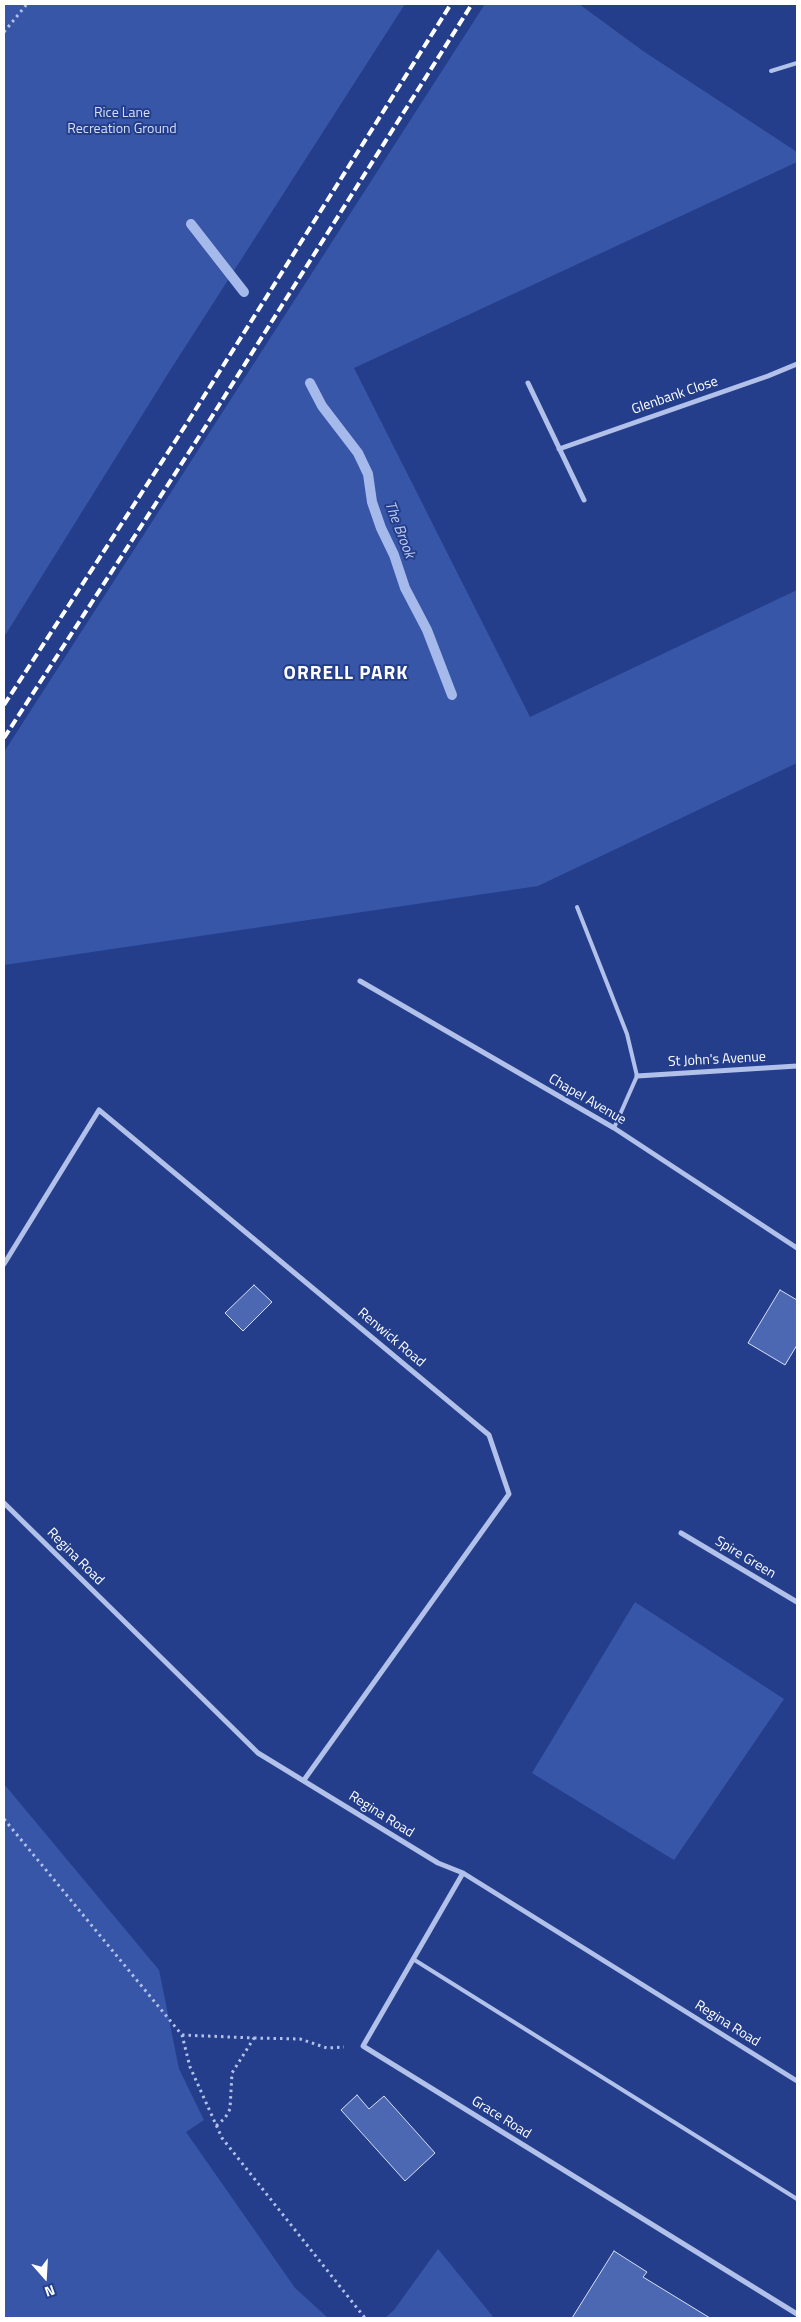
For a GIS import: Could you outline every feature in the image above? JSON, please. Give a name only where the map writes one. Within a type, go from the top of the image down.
[{"type":"street","name":"Glenbank Close","points":[[559,448],[768,376],[797,364]]},
{"type":"street","points":[[528,383],[584,500]]},
{"type":"street","name":"Chapel Avenue","points":[[360,981],[614,1128],[797,1248]]},
{"type":"street","name":"St John's Avenue","points":[[637,1076],[797,1066]]},
{"type":"street","name":"Renwick Road","points":[[4,1264],[99,1110],[489,1434],[509,1494],[304,1780]]},
{"type":"street","name":"Regina Road","points":[[4,1503],[258,1753],[438,1863],[463,1873],[797,2081]]},
{"type":"street","name":"Spire Green","points":[[681,1534],[797,1602]]},
{"type":"street","points":[[363,2046],[463,1873]]},
{"type":"street","name":"Grace Road","points":[[363,2046],[797,2314]]},
{"type":"lane","points":[[771,71],[797,63]]},
{"type":"lane","points":[[577,907],[627,1034],[637,1076],[614,1128]]},
{"type":"lane","points":[[412,1959],[797,2199]]},
{"type":"path","points":[[4,32],[27,4]]},
{"type":"path","points":[[4,1819],[182,2035],[190,2067],[222,2138],[366,2318]]},
{"type":"path","points":[[182,2035],[300,2040],[327,2048],[363,2046]]},
{"type":"path","points":[[216,2126],[225,2118],[230,2109],[232,2074],[254,2038]]},
{"type":"green space","name":"Rice Lane Recreation Ground","points":[[4,4],[405,4],[169,372],[4,637]]},
{"type":"green space","points":[[485,4],[579,4],[643,51],[797,152],[797,162],[354,368],[530,717],[797,590],[797,763],[538,886],[4,965],[4,752]]},
{"type":"green space","points":[[635,1602],[784,1699],[674,1860],[532,1773]]},
{"type":"green space","points":[[4,1784],[159,1970],[179,2069],[204,2120],[186,2132],[295,2288],[328,2318],[4,2318]]},
{"type":"green space","points":[[438,2249],[494,2318],[385,2318],[394,2310]]},
{"type":"building","points":[[254,1285],[272,1302],[243,1331],[225,1313]]},
{"type":"building","points":[[780,1290],[797,1300],[797,1345],[785,1365],[748,1343]]},
{"type":"building","points":[[357,2095],[369,2109],[384,2096],[435,2153],[405,2181],[341,2110]]},
{"type":"building","points":[[614,2251],[647,2272],[643,2277],[710,2318],[572,2318]]},
{"type":"waterway","name":"The Brook","points":[[191,224],[244,292]]},
{"type":"waterway","name":"The Brook","points":[[310,383],[322,406],[358,453],[368,474],[372,502],[381,528],[394,555],[405,588],[427,630],[452,695]]},
{"type":"railway","points":[[4,705],[189,420],[451,4]]},
{"type":"railway","points":[[4,738],[204,429],[472,4]]},
{"type":"district","name":"ORRELL PARK","points":[[346,674]]}]
